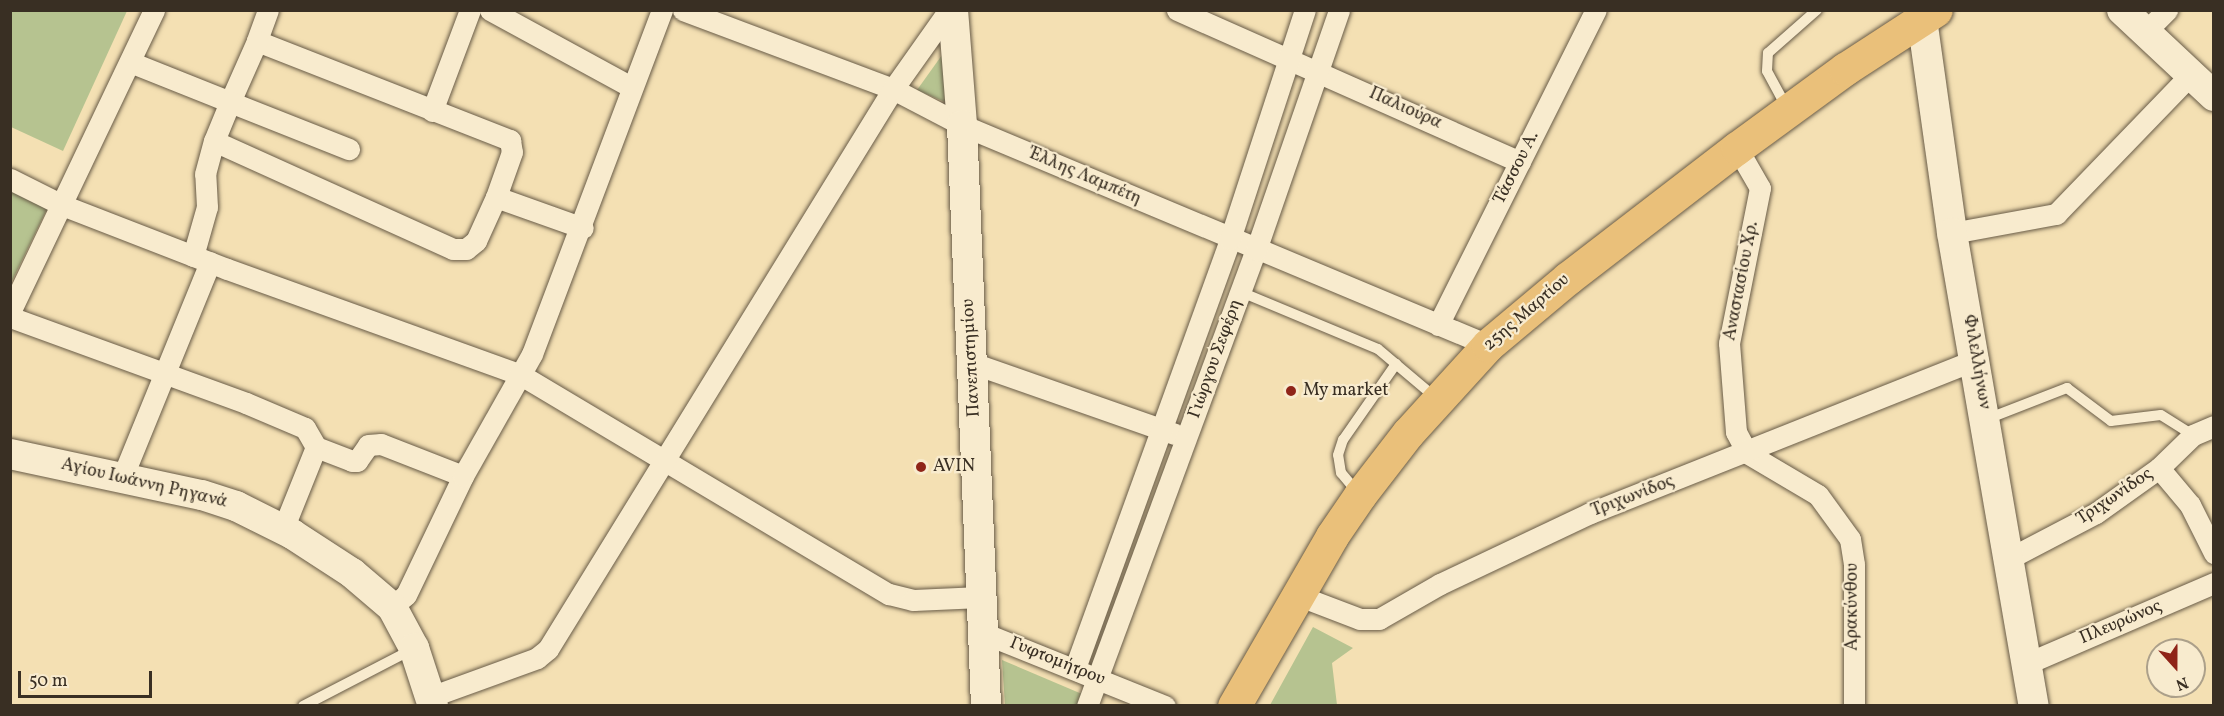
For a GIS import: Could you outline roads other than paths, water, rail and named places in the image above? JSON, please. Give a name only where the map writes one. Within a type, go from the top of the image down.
[{"type":"main road","name":"25ης Μαρτίου","points":[[1234,705],[1297,595],[1360,495],[1438,400],[1488,345],[1568,278],[1737,148],[1929,13]]},
{"type":"street","points":[[10,312],[154,10]]},
{"type":"street","points":[[122,478],[164,373],[201,259],[207,207],[205,174],[214,141],[268,10]]},
{"type":"street","points":[[432,111],[470,10]]},
{"type":"street","points":[[490,10],[631,87]]},
{"type":"street","points":[[392,607],[406,595],[429,553],[463,476],[521,375],[583,228],[631,87],[662,10]]},
{"type":"street","name":"Έλλης Λαμπέτη","points":[[683,10],[893,89],[962,125],[1256,250],[1488,345]]},
{"type":"street","points":[[432,701],[537,658],[548,649],[893,89],[951,10]]},
{"type":"street","name":"Πανεπιστημίου","points":[[951,10],[962,125],[986,705]]},
{"type":"street","name":"Παλιούρα","points":[[1177,10],[1317,70],[1520,162]]},
{"type":"street","name":"Γιώργου Σεφέρη","points":[[1075,668],[1230,239],[1305,10]]},
{"type":"street","name":"Γιώργου Σεφέρη","points":[[1087,705],[1256,250],[1339,10]]},
{"type":"street","name":"Τάσσου Α.","points":[[1438,326],[1596,10]]},
{"type":"street","points":[[2122,10],[2214,96]]},
{"type":"street","points":[[2144,33],[2167,10]]},
{"type":"street","name":"Φιλελλήνων","points":[[1929,13],[1952,233],[1977,359],[2034,705]]},
{"type":"street","points":[[214,141],[453,249],[466,249],[476,241],[496,196],[512,152],[510,140],[257,41]]},
{"type":"street","points":[[130,62],[349,149]]},
{"type":"street","points":[[1952,233],[2056,214],[2190,75]]},
{"type":"street","name":"Αναστασίου Χρ.","points":[[1737,148],[1761,188],[1729,343],[1733,418],[1739,444],[1747,453]]},
{"type":"street","points":[[10,179],[62,205],[201,259],[521,375],[888,594],[914,600],[981,597]]},
{"type":"street","points":[[496,196],[583,228]]},
{"type":"street","points":[[10,317],[164,373],[305,428],[316,447],[354,462],[368,445],[381,444],[463,476]]},
{"type":"street","name":"Τριχωνίδος","points":[[1297,595],[1360,619],[1379,619],[1530,540],[1977,359]]},
{"type":"street","points":[[972,363],[1187,439]]},
{"type":"street","name":"Τριχωνίδος","points":[[2010,558],[2096,513],[2158,468],[2193,435],[2214,426]]},
{"type":"street","points":[[283,529],[316,447]]},
{"type":"street","name":"Αρακύνθου","points":[[1747,453],[1818,495],[1850,539],[1854,564],[1854,705]]},
{"type":"street","name":"Αγίου Ιωάννη Ρηγανά","points":[[10,454],[236,506],[283,529],[352,573],[392,607],[414,648],[432,701]]},
{"type":"street","points":[[2158,468],[2190,505],[2214,553]]},
{"type":"street","name":"Πλευρώνος","points":[[2028,663],[2214,583]]},
{"type":"street","name":"Γυφτομήτρου","points":[[983,633],[1165,705]]},
{"type":"lane","points":[[1788,110],[1771,80],[1766,62],[1772,46],[1815,11]]},
{"type":"lane","points":[[1240,292],[1378,349],[1438,400]]},
{"type":"lane","points":[[1360,495],[1341,474],[1338,455],[1343,440],[1396,364]]},
{"type":"lane","points":[[1986,419],[2067,388],[2111,421],[2161,415],[2193,435]]},
{"type":"lane","points":[[303,705],[414,648]]},
{"type":"place","name":"My market","points":[[1291,391]]},
{"type":"place","name":"AVIN","points":[[921,467]]}]
